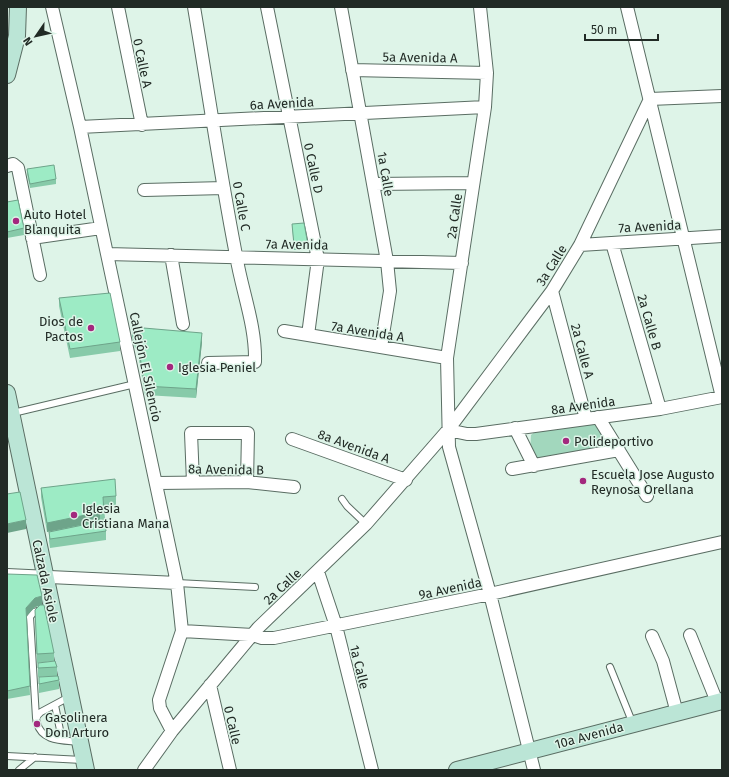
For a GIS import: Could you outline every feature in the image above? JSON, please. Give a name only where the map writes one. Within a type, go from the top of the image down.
[{"type":"main road","points":[[7,75],[17,36],[18,7]]},
{"type":"main road","name":"Calzada Asiole","points":[[7,393],[40,538],[45,578],[52,608],[62,673],[70,697],[85,765]]},
{"type":"main road","name":"10a Avenida","points":[[457,770],[719,702]]},
{"type":"street","name":"Callejón El Silencio","points":[[52,7],[80,127],[157,483],[177,583],[182,630],[159,700],[160,708],[172,731]]},
{"type":"street","name":"0 Calle A","points":[[118,7],[142,125]]},
{"type":"street","name":"0 Calle C","points":[[194,7],[236,257],[255,337],[255,362],[208,363]]},
{"type":"street","name":"0 Calle D","points":[[267,7],[318,259],[308,335]]},
{"type":"street","name":"1a Calle","points":[[341,7],[387,260],[390,291],[381,347]]},
{"type":"street","name":"2a Calle","points":[[480,7],[487,73],[485,107],[447,358],[449,447],[490,594],[528,751],[534,770]]},
{"type":"street","points":[[627,7],[722,397]]},
{"type":"street","name":"5a Avenida A","points":[[352,70],[487,73]]},
{"type":"street","points":[[650,99],[722,96]]},
{"type":"street","name":"3a Calle","points":[[448,430],[552,291],[580,245],[650,99]]},
{"type":"street","name":"6a Avenida","points":[[80,127],[485,107]]},
{"type":"street","points":[[7,166],[13,164],[18,168],[40,275]]},
{"type":"street","points":[[373,184],[473,183]]},
{"type":"street","points":[[144,190],[224,188]]},
{"type":"street","points":[[32,238],[101,228]]},
{"type":"street","name":"7a Avenida","points":[[580,245],[722,236]]},
{"type":"street","name":"2a Calle B","points":[[612,243],[660,409]]},
{"type":"street","name":"7a Avenida","points":[[107,254],[462,263]]},
{"type":"street","points":[[171,255],[183,324]]},
{"type":"street","name":"2a Calle A","points":[[552,291],[586,419]]},
{"type":"street","name":"7a Avenida A","points":[[284,331],[447,358]]},
{"type":"street","name":"8a Avenida","points":[[448,430],[468,434],[660,409],[722,397]]},
{"type":"street","points":[[598,417],[647,496]]},
{"type":"street","points":[[515,428],[534,466]]},
{"type":"street","name":"2a Calle","points":[[144,770],[172,731],[253,635],[366,524],[406,480],[448,430]]},
{"type":"street","points":[[193,482],[192,433],[248,432],[247,482]]},
{"type":"street","name":"8a Avenida A","points":[[292,439],[406,480]]},
{"type":"street","points":[[512,470],[619,450]]},
{"type":"street","name":"8a Avenida B","points":[[157,483],[247,482],[294,487]]},
{"type":"street","name":"9a Avenida","points":[[182,630],[274,638],[490,594],[722,542]]},
{"type":"street","name":"1a Calle","points":[[318,572],[336,626],[372,770]]},
{"type":"street","points":[[7,575],[45,578],[177,583]]},
{"type":"street","points":[[690,635],[719,702]]},
{"type":"street","points":[[652,636],[663,661],[677,713]]},
{"type":"street","name":"0 Calle","points":[[210,685],[230,770]]},
{"type":"lane","points":[[11,413],[135,384]]},
{"type":"lane","points":[[342,499],[347,506],[366,524]]},
{"type":"lane","points":[[177,583],[255,587]]},
{"type":"lane","points":[[52,608],[38,610],[30,617],[36,718],[41,734],[46,738],[80,742]]},
{"type":"lane","points":[[610,667],[632,724]]},
{"type":"lane","points":[[32,668],[39,668]]},
{"type":"lane","points":[[34,682],[40,682]]},
{"type":"lane","points":[[36,718],[41,712],[70,697]]},
{"type":"lane","points":[[55,705],[62,740]]},
{"type":"lane","points":[[7,756],[34,757],[85,765]]},
{"type":"lane","points":[[19,770],[34,757]]},
{"type":"green space","name":"Polideportivo","points":[[595,424],[602,428],[603,436],[598,446],[590,450],[538,458],[530,453],[531,435],[537,430]]},
{"type":"building","points":[[54,165],[56,179],[30,184],[27,169]]},
{"type":"building","name":"Auto Hotel Blanquita","points":[[18,200],[24,228],[7,232],[7,202]]},
{"type":"building","points":[[304,223],[308,245],[294,245],[292,224]]},
{"type":"building","name":"Dios de Pactos","points":[[110,293],[120,342],[70,349],[59,298]]},
{"type":"building","name":"Iglesia Peniel","points":[[132,327],[202,333],[196,389],[145,386],[137,339],[135,340]]},
{"type":"building","points":[[115,479],[116,496],[103,497],[104,513],[100,512],[47,523],[41,488]]},
{"type":"building","points":[[20,492],[26,520],[7,524],[7,494]]},
{"type":"building","points":[[105,518],[106,531],[50,539],[49,532],[102,521]]},
{"type":"building","points":[[7,574],[37,575],[42,596],[35,598],[26,608],[30,686],[7,691]]},
{"type":"building","points":[[40,605],[44,605],[54,653],[37,654],[35,610]]},
{"type":"building","points":[[55,661],[57,667],[38,668],[38,663]]},
{"type":"building","points":[[58,676],[59,680],[39,684],[39,677]]},
{"type":"place","name":"Auto Hotel Blanquita","points":[[16,221]]},
{"type":"place","name":"Dios de Pactos","points":[[91,328]]},
{"type":"place","name":"Iglesia Peniel","points":[[170,367]]},
{"type":"place","name":"Polideportivo","points":[[566,441]]},
{"type":"place","name":"Escuela Jose Augusto Reynosa Orellana","points":[[583,481]]},
{"type":"place","name":"Iglesia Cristiana Mana","points":[[74,515]]},
{"type":"place","name":"Gasolinera Don Arturo","points":[[37,724]]}]
